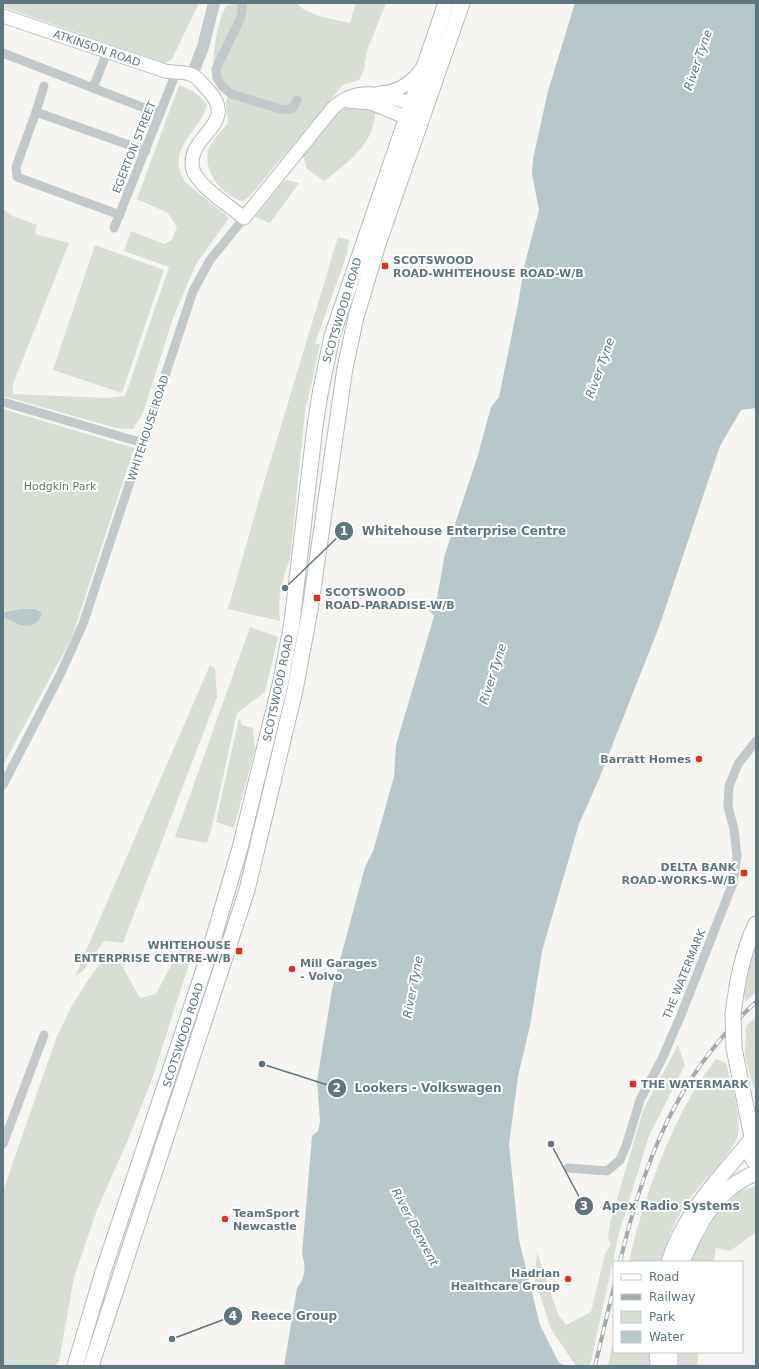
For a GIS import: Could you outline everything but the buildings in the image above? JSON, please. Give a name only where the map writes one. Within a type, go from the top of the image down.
[{"type":"main road","name":"SCOTSWOOD ROAD","points":[[92,1366],[247,890],[273,787],[306,632],[348,349],[363,288],[416,113],[427,62],[446,3]]},
{"type":"main road","name":"SCOTSWOOD ROAD","points":[[75,1366],[103,1272],[208,960],[240,848],[281,681],[292,622],[315,426],[329,349],[346,294],[416,113],[462,3]]},
{"type":"main road","name":"ATKINSON ROAD","points":[[3,16],[106,52],[176,73],[192,75]]},
{"type":"main road","points":[[378,94],[389,93],[411,81],[427,62]]},
{"type":"main road","points":[[192,75],[214,96],[219,113],[215,123],[194,150],[192,157],[194,171],[202,183],[244,218]]},
{"type":"main road","name":"WHITEHOUSE ROAD","points":[[244,218],[332,109],[342,101],[358,93],[378,94],[416,113]]},
{"type":"main road","points":[[342,101],[355,100],[416,113]]},
{"type":"main road","points":[[756,924],[748,942],[739,972],[733,1014],[734,1048],[753,1136],[751,1154],[756,1163]]},
{"type":"main road","points":[[740,1079],[756,1106]]},
{"type":"main road","points":[[669,1261],[682,1230],[692,1213],[753,1136]]},
{"type":"main road","points":[[682,1261],[693,1236],[710,1209],[730,1186],[756,1173]]},
{"type":"main road","points":[[658,1353],[658,1366]]},
{"type":"main road","points":[[670,1353],[670,1366]]},
{"type":"street","points":[[192,75],[203,47],[214,3]]},
{"type":"street","points":[[243,3],[241,17],[216,69],[219,82],[231,94],[284,110],[293,108],[297,100]]},
{"type":"street","points":[[93,88],[106,52]]},
{"type":"street","points":[[3,53],[160,114]]},
{"type":"street","name":"EGERTON STREET","points":[[114,228],[176,73]]},
{"type":"street","points":[[44,86],[16,167],[18,177],[120,215]]},
{"type":"street","points":[[36,112],[146,151]]},
{"type":"street","name":"WHITEHOUSE ROAD","points":[[3,785],[60,676],[83,624],[195,287],[210,260],[244,218]]},
{"type":"street","points":[[3,402],[143,443]]},
{"type":"street","name":"THE WATERMARK","points":[[568,1168],[607,1171],[620,1160],[626,1146],[640,1100],[661,1061],[681,1015],[733,883],[737,856],[734,829],[728,808],[729,786],[738,764],[756,741]]},
{"type":"street","points":[[3,1144],[44,1035]]},
{"type":"green space","points":[[3,3],[199,3],[172,59],[165,63],[3,7]]},
{"type":"green space","points":[[241,3],[297,3],[306,11],[313,14],[350,23],[356,3],[386,3],[367,51],[364,70],[359,80],[343,85],[250,196],[243,201],[228,194],[216,182],[207,159],[209,148],[228,123],[226,101],[232,90],[213,69],[218,28],[226,6]]},
{"type":"green space","points":[[179,85],[199,95],[207,106],[180,152],[180,172],[186,183],[229,218],[196,264],[173,318],[143,413],[133,429],[116,428],[3,396],[3,209],[13,216],[37,225],[35,234],[69,243],[13,384],[13,394],[105,398],[125,396],[169,267],[124,251],[131,231],[164,244],[172,240],[177,227],[168,213],[137,199]]},
{"type":"green space","points":[[343,108],[375,110],[374,121],[366,142],[359,151],[324,181],[307,169],[303,156]]},
{"type":"green space","points":[[287,180],[299,183],[270,223],[255,217],[280,185]]},
{"type":"green space","points":[[338,237],[349,240],[347,254],[315,343],[320,345],[305,412],[290,559],[283,582],[279,605],[280,621],[228,609],[263,486]]},
{"type":"green space","points":[[95,245],[164,270],[122,393],[53,370]]},
{"type":"green space","name":"Hodgkin Park","points":[[3,409],[134,448],[72,637],[3,765]]},
{"type":"green space","points":[[250,627],[278,637],[265,692],[237,713],[213,823],[207,843],[175,837]]},
{"type":"green space","points":[[210,665],[215,669],[217,697],[123,943],[104,941],[83,971],[75,976]]},
{"type":"green space","points":[[239,718],[242,725],[253,728],[255,749],[234,828],[216,822]]},
{"type":"green space","points":[[198,936],[152,1079],[130,1135],[97,1210],[74,1277],[59,1361],[55,1366],[3,1366],[3,1191],[56,1039],[70,1009],[88,980],[107,954],[117,957],[140,998],[156,994],[177,954]]},
{"type":"green space","points":[[756,945],[756,992],[745,1002],[744,985]]},
{"type":"green space","points":[[756,1017],[756,1090],[753,1087],[745,1056],[746,1026]]},
{"type":"green space","points":[[678,1045],[685,1065],[649,1136],[619,1233],[590,1366],[576,1366],[551,1329],[535,1279],[537,1252],[558,1314],[566,1325],[591,1312],[605,1254],[611,1244],[608,1238],[610,1223],[643,1110]]},
{"type":"green space","points":[[716,1059],[726,1063],[739,1119],[738,1135],[730,1150],[683,1208],[672,1230],[660,1261],[629,1261],[643,1210],[662,1155],[687,1103]]},
{"type":"green space","points":[[756,1186],[756,1232],[730,1251],[716,1248],[714,1261],[690,1261],[717,1213],[740,1191]]},
{"type":"green space","points":[[613,1342],[613,1353],[649,1353],[650,1366],[608,1366]]},
{"type":"green space","points":[[679,1353],[698,1353],[697,1366],[679,1366]]},
{"type":"water","points":[[575,3],[756,3],[756,408],[741,410],[720,446],[659,627],[599,779],[579,824],[542,951],[530,1026],[518,1076],[509,1145],[519,1240],[540,1325],[559,1363],[567,1366],[284,1366],[297,1288],[304,1276],[302,1254],[312,1136],[318,1131],[320,1122],[317,1081],[332,990],[365,867],[373,851],[394,777],[396,745],[434,616],[429,610],[435,609],[445,554],[478,455],[491,407],[499,397],[524,267],[539,210],[532,174],[533,159],[548,91]]},
{"type":"water","points":[[35,609],[42,613],[39,620],[31,626],[20,625],[3,617],[3,614],[9,611]]},
{"type":"railway","points":[[620,1261],[640,1189],[667,1121],[685,1089],[705,1059],[728,1030],[756,1002]]},
{"type":"railway","points":[[595,1366],[613,1290]]},
{"type":"place","name":"SCOTSWOOD ROAD-WHITEHOUSE ROAD-W/B","points":[[385,266]]},
{"type":"place","name":"Whitehouse Enterprise Centre","points":[[285,588]]},
{"type":"place","name":"SCOTSWOOD ROAD-PARADISE-W/B","points":[[317,598]]},
{"type":"place","name":"Barratt Homes","points":[[699,759]]},
{"type":"place","name":"DELTA BANK ROAD-WORKS-W/B","points":[[744,873]]},
{"type":"place","name":"WHITEHOUSE ENTERPRISE CENTRE-W/B","points":[[239,951]]},
{"type":"place","name":"Mill Garages - Volvo","points":[[292,969]]},
{"type":"place","name":"Lookers - Volkswagen","points":[[262,1064]]},
{"type":"place","name":"THE WATERMARK","points":[[633,1084]]},
{"type":"place","name":"Apex Radio Systems","points":[[551,1144]]},
{"type":"place","name":"TeamSport Newcastle","points":[[225,1219]]},
{"type":"place","name":"Hadrian Healthcare Group","points":[[568,1279]]},
{"type":"place","name":"Reece Group","points":[[172,1339]]},
{"type":"water label","name":"River Tyne","points":[[698,60]]},
{"type":"water label","name":"River Tyne","points":[[600,368]]},
{"type":"water label","name":"River Tyne","points":[[493,674]]},
{"type":"water label","name":"River Tyne","points":[[413,987]]},
{"type":"water label","name":"River Derwent","points":[[415,1227]]}]
